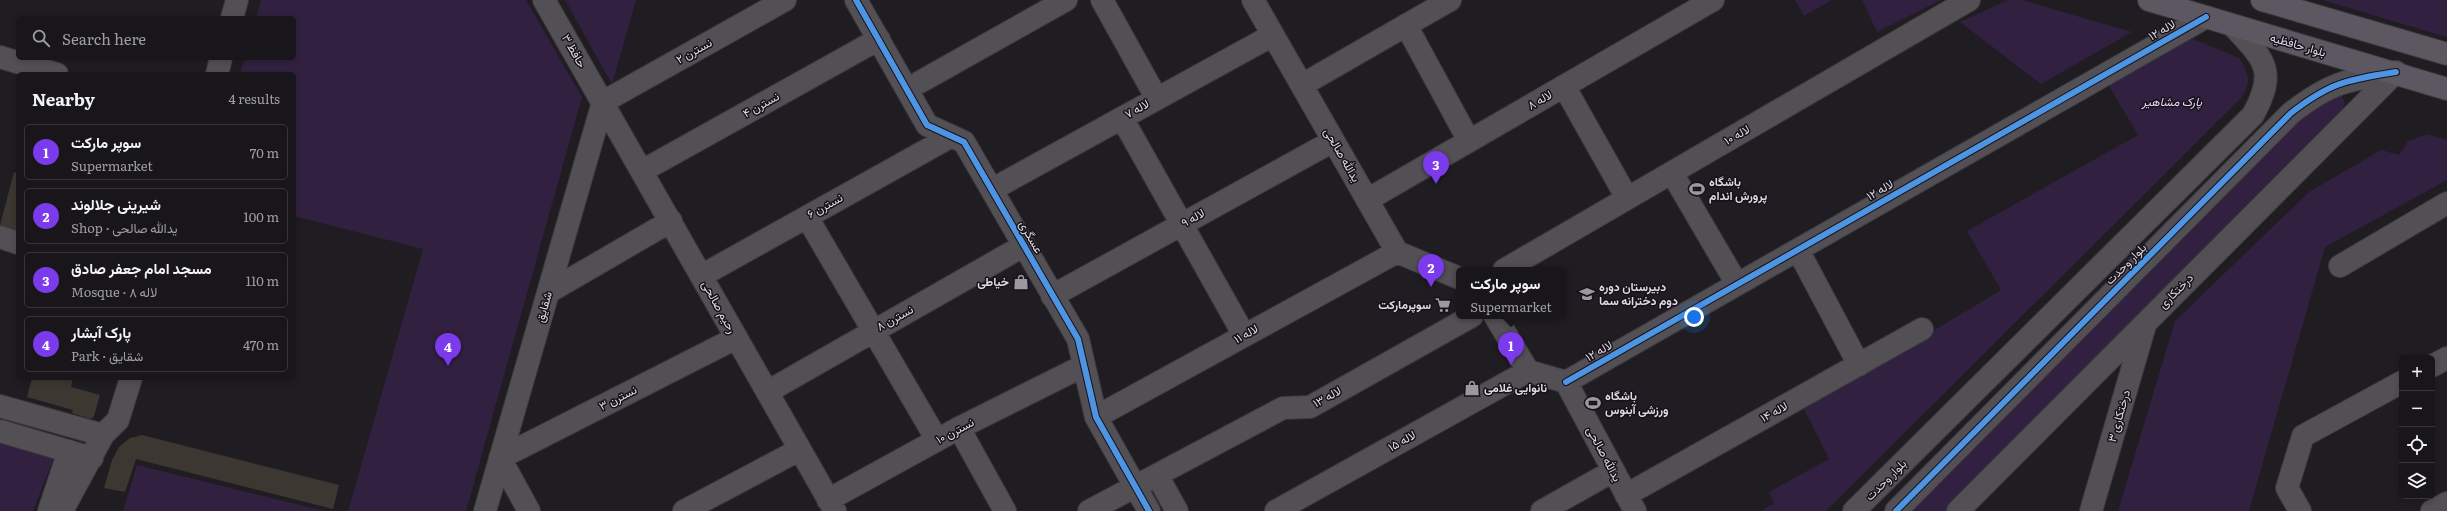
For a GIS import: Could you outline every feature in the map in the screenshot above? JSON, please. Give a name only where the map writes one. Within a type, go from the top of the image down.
[{"type":"main road","name":"بلوار حافظیه","points":[[2149,0],[2234,27],[2396,72],[2447,89]]},
{"type":"main road","points":[[2262,0],[2447,54]]},
{"type":"street","points":[[233,16],[237,0]]},
{"type":"street","name":"حافظ ۳","points":[[544,0],[603,102]]},
{"type":"street","name":"نسترن ۲","points":[[603,102],[785,0]]},
{"type":"street","name":"عسگری","points":[[856,0],[927,125],[964,142],[1078,339],[1096,417],[1149,511]]},
{"type":"street","points":[[920,82],[1066,0]]},
{"type":"street","points":[[1102,0],[1157,99]]},
{"type":"street","name":"یدالله صالحی","points":[[1253,0],[1397,252]]},
{"type":"street","points":[[1302,85],[1450,0]]},
{"type":"street","name":"لاله ۸","points":[[1367,200],[1713,0]]},
{"type":"street","name":"لاله ۱۰","points":[[1509,267],[1969,0]]},
{"type":"street","name":"لاله ۱۲","points":[[1566,382],[2206,17]]},
{"type":"street","points":[[1406,25],[1470,140]]},
{"type":"street","name":"بلوار وحدت","points":[[1854,511],[2253,115],[2266,89],[2266,71],[2250,44],[2234,27]]},
{"type":"street","name":"لاله ۷","points":[[1002,184],[1273,35]]},
{"type":"street","name":"نسترن ۴","points":[[642,171],[879,39]]},
{"type":"street","points":[[0,57],[50,72]]},
{"type":"street","points":[[218,72],[220,60]]},
{"type":"street","name":"بلوار وحدت","points":[[1896,511],[2291,114],[2311,98],[2337,83],[2396,72]]},
{"type":"street","name":"درختکاری","points":[[1958,511],[2396,72]]},
{"type":"street","points":[[1564,86],[1627,198]]},
{"type":"street","name":"رحیم صالحی","points":[[603,102],[831,505]]},
{"type":"street","name":"شقایق","points":[[485,511],[603,102]]},
{"type":"street","points":[[1122,118],[1244,335]]},
{"type":"street","name":"نسترن ۶","points":[[701,276],[950,136]]},
{"type":"street","name":"لاله ۹","points":[[1052,296],[1334,141]]},
{"type":"street","points":[[1672,173],[1737,284]]},
{"type":"street","points":[[2340,266],[2447,203]]},
{"type":"street","points":[[807,217],[937,440]]},
{"type":"street","points":[[552,290],[671,221]]},
{"type":"street","points":[[0,237],[16,242]]},
{"type":"street","name":"نسترن ۸","points":[[767,392],[1023,246]]},
{"type":"street","points":[[1798,250],[1859,365]]},
{"type":"street","points":[[1397,252],[1456,277]]},
{"type":"street","name":"لاله ۱۱","points":[[1096,417],[1397,252]]},
{"type":"street","name":"لاله ۱۳","points":[[1089,511],[1283,408],[1310,407],[1467,319]]},
{"type":"street","points":[[1497,319],[1528,371],[1566,382]]},
{"type":"street","name":"درختکاری ۳","points":[[2091,511],[2146,322]]},
{"type":"street","name":"لاله ۱۴","points":[[1630,503],[1859,365],[1922,329]]},
{"type":"street","name":"نسترن ۳","points":[[500,458],[736,338]]},
{"type":"street","points":[[2435,364],[2447,358]]},
{"type":"street","name":"نسترن ۱۰","points":[[831,505],[937,440],[1083,366]]},
{"type":"street","name":"لاله ۱۵","points":[[1276,511],[1528,371]]},
{"type":"street","points":[[62,511],[92,458],[103,435],[118,420],[130,380]]},
{"type":"street","name":"یدالله صالحی","points":[[1566,382],[1630,503]]},
{"type":"street","points":[[2300,511],[2287,488],[2303,436],[2399,384]]},
{"type":"street","points":[[0,406],[103,435]]},
{"type":"street","points":[[959,428],[1005,511]]},
{"type":"street","points":[[0,431],[92,458]]},
{"type":"street","points":[[684,511],[799,450]]},
{"type":"street","points":[[48,511],[69,451]]},
{"type":"street","points":[[500,458],[530,511]]},
{"type":"street","points":[[1542,511],[1613,471]]},
{"type":"street","points":[[1157,474],[1178,511]]},
{"type":"street","points":[[2432,511],[2447,503]]},
{"type":"green space","points":[[261,0],[526,0],[582,97],[466,511],[348,511],[423,249],[296,217],[296,72],[241,72],[244,60],[296,60],[296,16],[257,16]]},
{"type":"green space","points":[[565,0],[636,0],[612,84]]},
{"type":"green space","points":[[1795,0],[1832,0],[1804,16]]},
{"type":"green space","points":[[1862,0],[1941,0],[1877,32]]},
{"type":"green space","points":[[2008,0],[2022,0],[2132,32],[2041,84],[1960,22]]},
{"type":"green space","points":[[2322,0],[2447,0],[2447,37]]},
{"type":"green space","name":"پارک مشاهیر","points":[[2191,38],[2239,58],[2245,68],[2248,78],[2247,88],[2241,98],[1826,511],[1761,511],[1774,503],[1769,492],[1829,459],[1804,409],[2001,290],[1967,231],[2138,135],[2108,84]]},
{"type":"green space","points":[[2341,94],[2345,103],[2340,115],[2324,135],[1946,511],[1906,511],[2302,114]]},
{"type":"green space","points":[[2427,134],[2447,140],[2447,180],[2325,247],[2249,511],[2118,511],[2175,321],[2309,192],[2381,150],[2399,155],[2408,141]]},
{"type":"green space","points":[[0,441],[54,457],[33,511],[0,511]]},
{"type":"green space","points":[[137,465],[324,511],[123,511]]},
{"type":"building","points":[[14,172],[16,172],[16,229],[0,225]]},
{"type":"building","points":[[31,380],[73,380],[71,387],[100,395],[94,416],[91,419],[72,413],[73,410],[27,397]]},
{"type":"building","points":[[142,435],[339,485],[333,509],[136,459],[125,492],[104,488],[112,460],[119,447],[130,438]]},
{"type":"cycle path","points":[[856,0],[927,125],[964,142],[1078,339],[1096,417],[1149,511]]},
{"type":"cycle path","points":[[1566,382],[2206,17]]},
{"type":"cycle path","points":[[1896,511],[2291,113],[2317,95],[2340,84],[2365,77],[2396,72]]},
{"type":"place","name":"مسجد امام جعفر صادق","points":[[1436,184]]},
{"type":"place","name":"باشگاه پرورش اندام","points":[[1697,189]]},
{"type":"place","name":"خیاطی","points":[[1021,282]]},
{"type":"place","name":"شیرینی جلالوند","points":[[1431,287]]},
{"type":"place","name":"دبیرستان دوره دوم دخترانه سما","points":[[1587,294]]},
{"type":"place","name":"سوپرمارکت","points":[[1443,305]]},
{"type":"place","name":"سوپر مارکت","points":[[1511,365]]},
{"type":"place","name":"پارک آبشار","points":[[448,366]]},
{"type":"place","name":"نانوایی غلامی","points":[[1472,388]]},
{"type":"place","name":"باشگاه ورزشی آبنوس","points":[[1593,403]]}]
